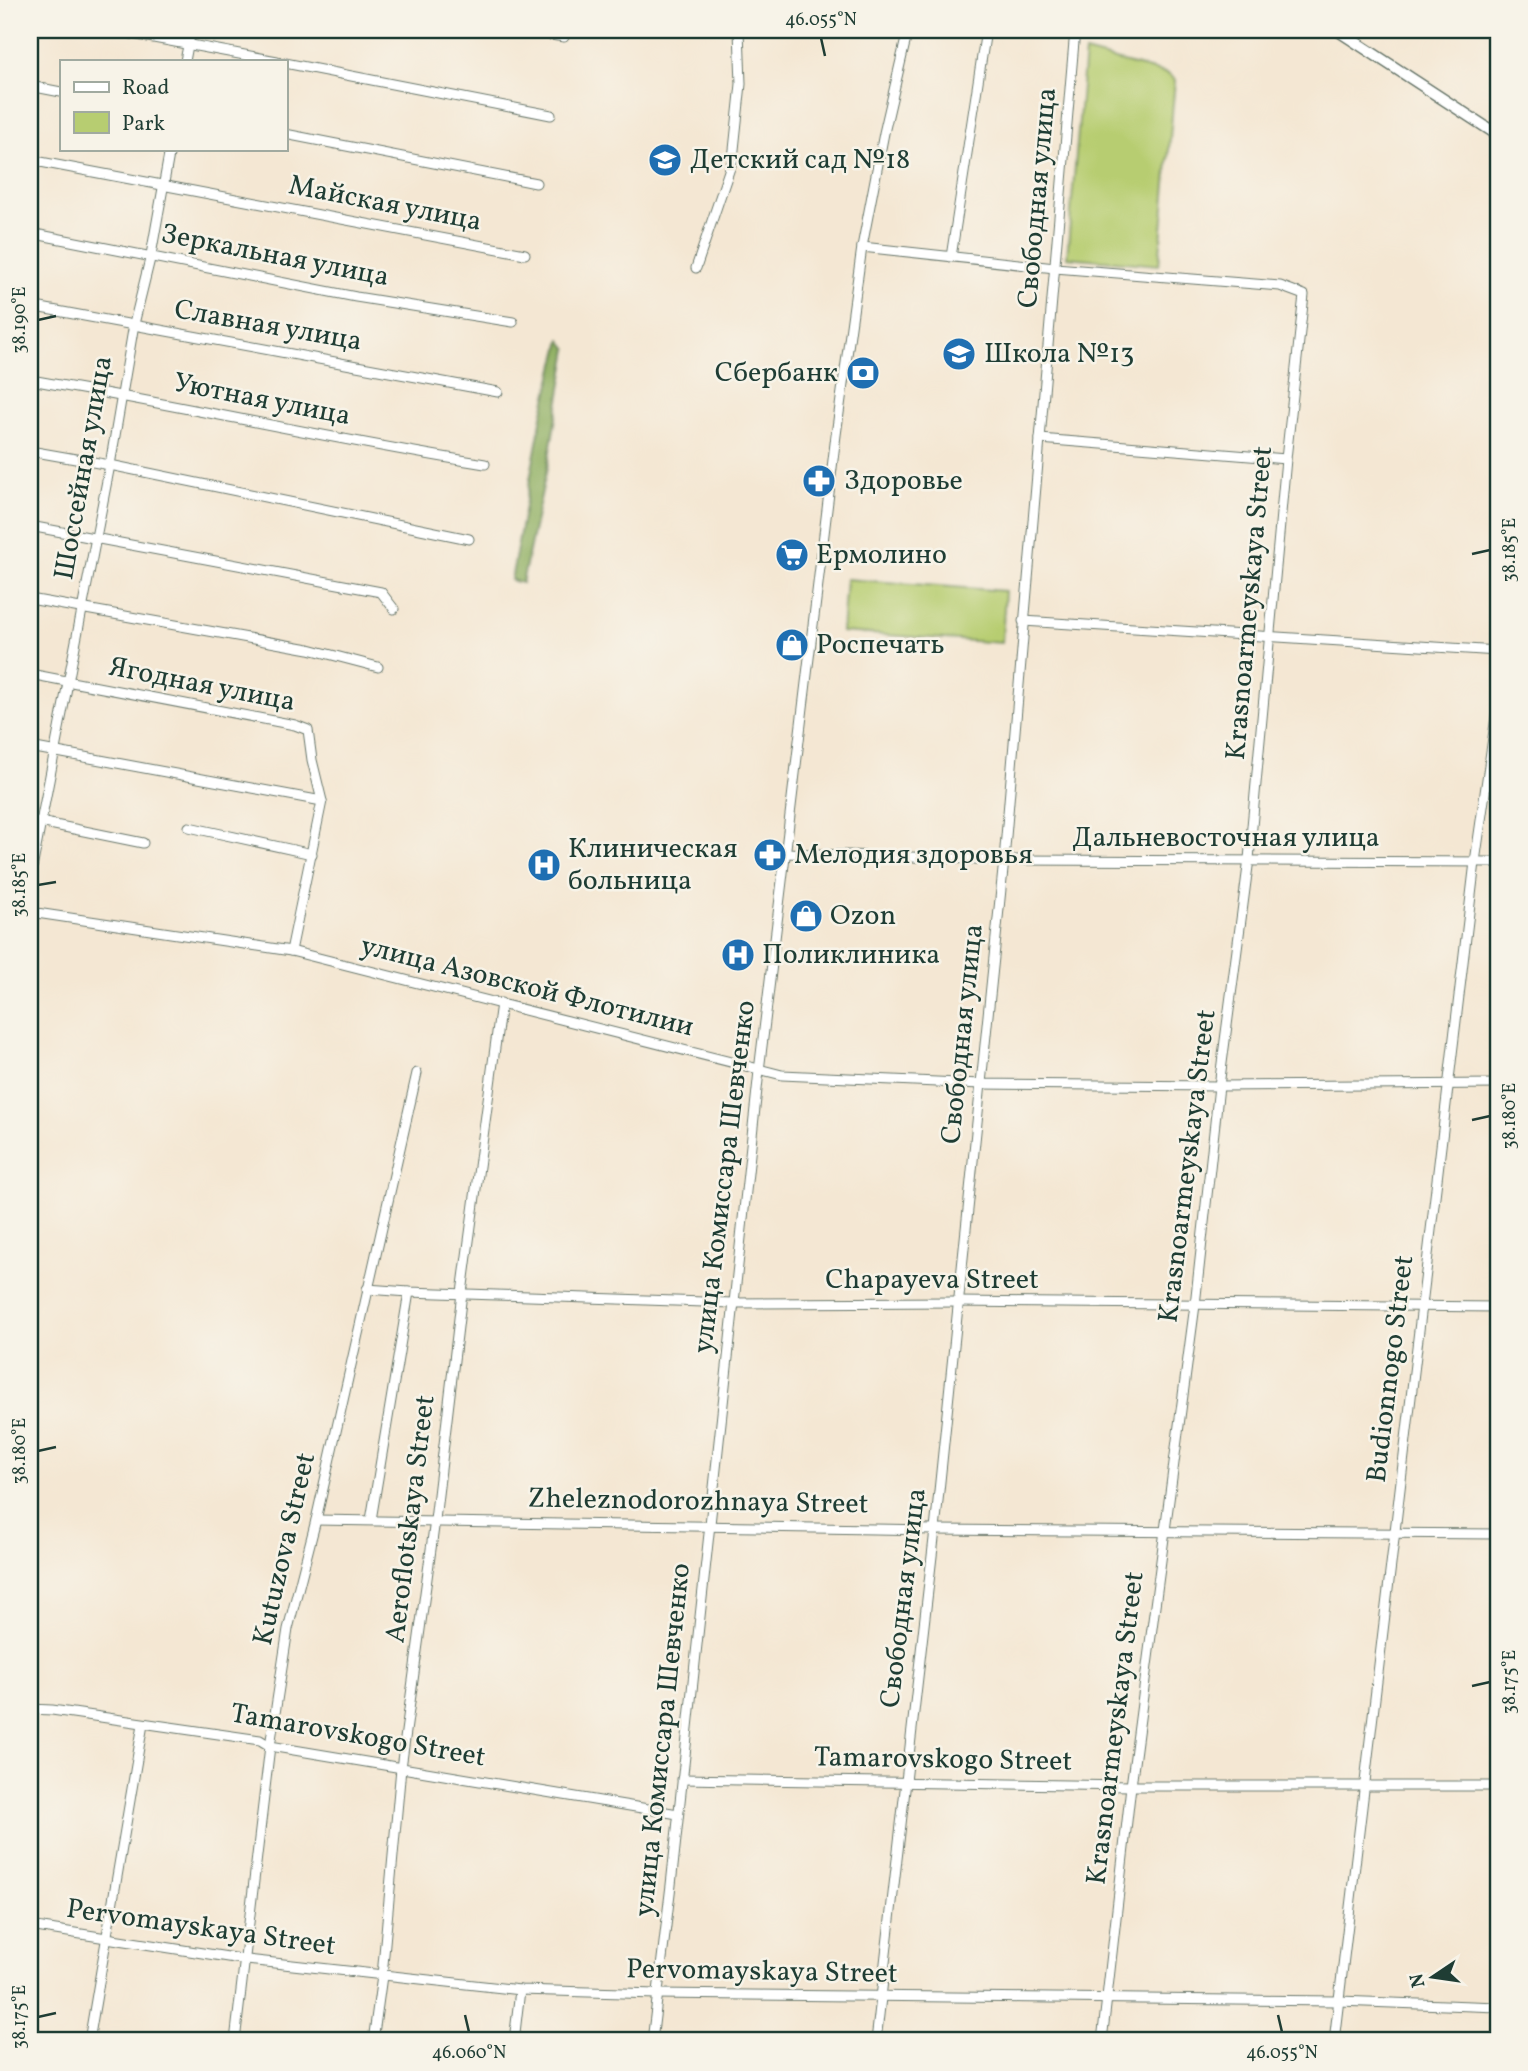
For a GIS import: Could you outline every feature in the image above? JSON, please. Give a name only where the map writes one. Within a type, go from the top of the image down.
[{"type":"street","points":[[111,30],[271,60]]},
{"type":"street","points":[[185,60],[191,30]]},
{"type":"street","points":[[519,30],[564,37]]},
{"type":"street","points":[[696,268],[733,159],[741,84],[739,30]]},
{"type":"street","name":"улица Комиссара Шевченко","points":[[652,2041],[759,1071],[836,435],[862,247],[884,133],[908,30]]},
{"type":"street","points":[[951,257],[986,30]]},
{"type":"street","name":"Свободная улица","points":[[877,2041],[935,1530],[981,1084],[1075,30]]},
{"type":"street","points":[[1337,30],[1498,135]]},
{"type":"street","points":[[287,63],[551,115]]},
{"type":"street","points":[[30,86],[60,92]]},
{"type":"street","points":[[287,134],[536,183]]},
{"type":"street","name":"Шоссейная улица","points":[[30,879],[110,465],[134,324],[151,255],[170,150]]},
{"type":"street","name":"Майская улица","points":[[30,160],[525,254]]},
{"type":"street","name":"Зеркальная улица","points":[[30,233],[356,297],[513,322]]},
{"type":"street","points":[[862,247],[1055,268]]},
{"type":"street","name":"Krasnoarmeyskaya Street","points":[[1055,268],[1280,286],[1304,295],[1249,859],[1219,1086],[1195,1305],[1130,1786],[1102,2041]]},
{"type":"street","name":"Славная улица","points":[[30,306],[498,391]]},
{"type":"street","name":"Уютная улица","points":[[30,380],[485,464]]},
{"type":"street","points":[[1040,439],[1286,459]]},
{"type":"street","points":[[30,451],[469,539]]},
{"type":"street","points":[[30,526],[381,592],[394,609]]},
{"type":"street","points":[[30,599],[309,649],[378,667]]},
{"type":"street","points":[[1023,621],[1498,651]]},
{"type":"street","name":"Ягодная улица","points":[[30,674],[295,725],[308,730],[322,801],[295,952]]},
{"type":"street","name":"Budionnogo Street","points":[[1334,2041],[1475,862],[1498,703]]},
{"type":"street","points":[[30,747],[322,801]]},
{"type":"street","points":[[30,820],[143,843]]},
{"type":"street","points":[[189,827],[312,854]]},
{"type":"street","name":"Дальневосточная улица","points":[[785,853],[1003,860],[1498,862]]},
{"type":"street","points":[[30,912],[295,952]]},
{"type":"street","name":"улица Азовской Флотилии","points":[[295,952],[782,1075],[981,1084],[1498,1084]]},
{"type":"street","name":"Aeroflotskaya Street","points":[[373,2041],[382,1976],[401,1768],[501,1003]]},
{"type":"street","name":"Kutuzova Street","points":[[235,2041],[247,1960],[270,1746],[288,1629],[316,1520],[417,1073]]},
{"type":"street","name":"Chapayeva Street","points":[[367,1289],[733,1303],[958,1302],[1498,1307]]},
{"type":"street","points":[[371,1520],[409,1292]]},
{"type":"street","name":"Zheleznodorozhnaya Street","points":[[316,1520],[935,1530],[1498,1534]]},
{"type":"street","name":"Tamarovskogo Street","points":[[30,1709],[260,1740],[270,1746],[678,1814]]},
{"type":"street","points":[[89,2041],[143,1724]]},
{"type":"street","name":"Tamarovskogo Street","points":[[682,1779],[1130,1786],[1498,1786]]},
{"type":"street","name":"Pervomayskaya Street","points":[[30,1926],[247,1960],[520,1990],[657,1994],[1339,2001],[1498,2007]]},
{"type":"street","points":[[514,2041],[520,1990]]},
{"type":"green space","points":[[1085,52],[1168,74],[1175,80],[1159,265],[1067,257]]},
{"type":"green space","points":[[561,340],[568,349],[547,468],[522,583],[511,580],[542,416]]},
{"type":"green space","points":[[846,579],[1005,591],[1002,643],[842,632]]},
{"type":"place","name":"Детский сад №18","points":[[665,160]]},
{"type":"place","name":"Школа №13","points":[[959,354]]},
{"type":"place","name":"Сбербанк","points":[[863,373]]},
{"type":"place","name":"Здоровье","points":[[819,481]]},
{"type":"place","name":"Ермолино","points":[[792,555]]},
{"type":"place","name":"Роспечать","points":[[792,645]]},
{"type":"place","name":"Мелодия здоровья","points":[[770,855]]},
{"type":"place","name":"Клиническая больница","points":[[544,865]]},
{"type":"place","name":"Ozon","points":[[806,916]]},
{"type":"place","name":"Поликлиника","points":[[738,955]]}]
